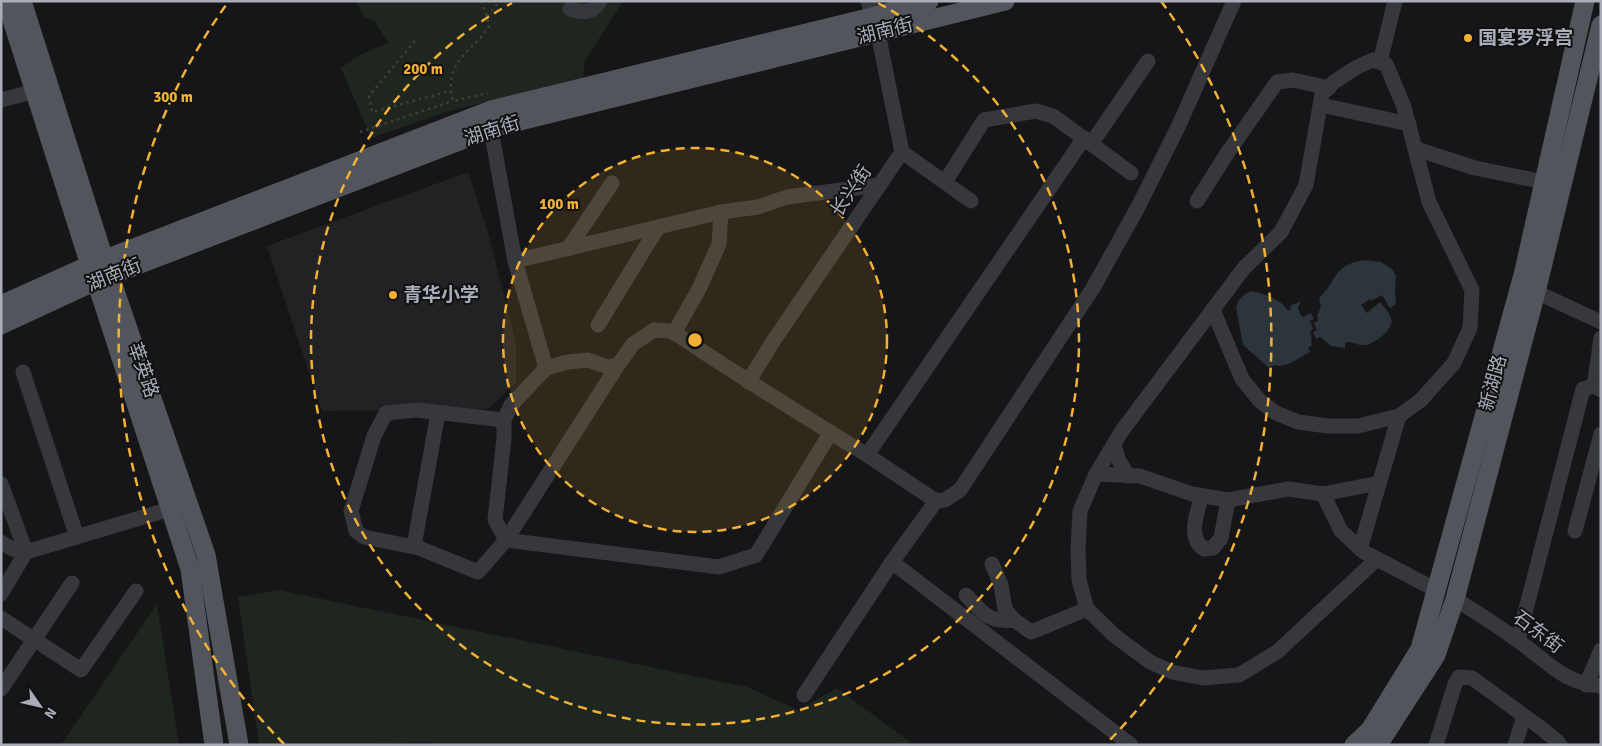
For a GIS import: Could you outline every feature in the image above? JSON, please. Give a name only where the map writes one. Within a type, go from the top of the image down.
[{"type":"main road","name":"莘英路","points":[[6,1],[35,91],[206,555],[239,745]]},
{"type":"main road","name":"莘英路","points":[[22,1],[170,509],[190,569],[214,745]]},
{"type":"main road","name":"湖南街","points":[[1,305],[491,130],[929,1]]},
{"type":"main road","name":"湖南街","points":[[1,325],[100,270],[491,110],[873,17],[1004,1]]},
{"type":"main road","name":"新湖路","points":[[1354,745],[1370,730],[1420,649],[1523,275],[1585,1]]},
{"type":"main road","name":"新湖路","points":[[1378,745],[1436,655],[1455,599],[1536,292],[1601,25]]},
{"type":"street","points":[[570,9],[583,12],[596,8],[600,1]]},
{"type":"street","points":[[504,420],[417,410],[386,413],[374,436],[351,510],[356,530],[364,537],[414,546],[478,572],[506,540],[618,364],[634,344],[654,330],[674,333],[936,501],[945,500],[960,490],[1093,288],[1138,207],[1179,125],[1234,1]]},
{"type":"street","points":[[1380,62],[1395,1]]},
{"type":"street","points":[[873,17],[902,152],[971,200]]},
{"type":"street","points":[[1213,310],[1242,379],[1260,401],[1276,414],[1298,422],[1328,426],[1358,426],[1399,416],[1421,400],[1454,363],[1470,328],[1472,290],[1429,202],[1404,107],[1386,64],[1373,60],[1357,67],[1334,82],[1322,94],[1306,185],[1281,232],[1244,268],[1121,432],[1096,474],[1080,511],[1079,580],[1087,609],[1115,636],[1150,662],[1172,672],[1203,678],[1239,675],[1277,652],[1377,559]]},
{"type":"street","points":[[867,455],[1087,141],[1148,61]]},
{"type":"street","points":[[1197,202],[1228,152],[1277,82],[1292,80],[1328,88]]},
{"type":"street","points":[[1,100],[35,91]]},
{"type":"street","points":[[1321,105],[1409,124]]},
{"type":"street","points":[[945,182],[984,120],[1036,111],[1053,116],[1131,173]]},
{"type":"street","points":[[491,130],[516,261],[546,368]]},
{"type":"street","points":[[1416,149],[1475,168],[1544,182]]},
{"type":"street","name":"长兴街","points":[[748,382],[774,340],[902,152]]},
{"type":"street","points":[[568,249],[612,184]]},
{"type":"street","points":[[516,261],[721,212],[758,207],[787,197],[880,185]]},
{"type":"street","points":[[674,333],[699,289],[719,244],[721,212]]},
{"type":"street","points":[[598,324],[658,227]]},
{"type":"street","points":[[1536,292],[1601,322]]},
{"type":"street","points":[[1518,640],[1583,389],[1597,388],[1601,338]]},
{"type":"street","points":[[506,540],[495,520],[504,438],[504,420],[511,405],[546,368],[568,362],[588,360],[608,367],[618,364]]},
{"type":"street","points":[[23,372],[77,537]]},
{"type":"street","points":[[414,546],[438,412]]},
{"type":"street","points":[[1360,549],[1399,416]]},
{"type":"street","points":[[506,540],[719,567],[756,555],[831,432]]},
{"type":"street","points":[[1575,531],[1601,434]]},
{"type":"street","points":[[1114,444],[1118,459],[1128,476]]},
{"type":"street","points":[[1096,474],[1140,476],[1202,496],[1228,500],[1288,489],[1323,494],[1379,482]]},
{"type":"street","points":[[1,484],[26,552]]},
{"type":"street","points":[[1323,494],[1341,531],[1360,549],[1436,590]]},
{"type":"street","points":[[1202,496],[1194,534],[1198,545],[1204,549],[1213,548],[1221,538],[1228,500]]},
{"type":"street","points":[[804,694],[892,562],[936,501]]},
{"type":"street","points":[[1,542],[26,552],[170,509]]},
{"type":"street","points":[[1,594],[26,552]]},
{"type":"street","points":[[892,562],[1130,745]]},
{"type":"street","points":[[992,564],[1001,585],[1005,609],[1014,620],[1030,632],[1087,609]]},
{"type":"street","points":[[1,689],[72,583]]},
{"type":"street","points":[[1,618],[81,670],[136,592]]},
{"type":"street","points":[[966,595],[988,616],[1001,621],[1014,620]]},
{"type":"street","name":"石东街","points":[[1455,599],[1518,640],[1559,674],[1593,686]]},
{"type":"street","points":[[1593,686],[1601,650]]},
{"type":"street","points":[[1436,745],[1455,684],[1459,677],[1472,678],[1560,745]]},
{"type":"street","points":[[1515,745],[1524,716]]},
{"type":"path","points":[[453,101],[450,91],[452,71],[466,50],[480,39],[489,27],[482,1]]},
{"type":"path","points":[[487,16],[500,1]]},
{"type":"path","points":[[415,41],[369,96],[372,112],[450,91]]},
{"type":"path","points":[[360,132],[453,101],[489,93]]},
{"type":"shaded area","points":[[356,1],[623,1],[585,61],[583,78],[446,112],[371,138],[341,68],[359,55],[389,43],[374,21],[364,17]]},
{"type":"shaded area","name":"青华小学","points":[[468,172],[489,236],[516,343],[516,383],[488,409],[322,411],[267,246]]},
{"type":"shaded area","points":[[1364,260],[1381,262],[1392,269],[1396,275],[1396,304],[1390,308],[1382,295],[1371,301],[1370,299],[1361,305],[1367,313],[1380,302],[1391,318],[1390,327],[1379,338],[1366,345],[1347,342],[1345,348],[1331,346],[1320,337],[1316,339],[1313,332],[1317,330],[1314,323],[1318,321],[1317,315],[1321,307],[1319,298],[1341,270],[1346,266]]},
{"type":"shaded area","points":[[1252,291],[1277,300],[1288,311],[1291,309],[1290,306],[1301,301],[1298,308],[1300,314],[1303,317],[1311,313],[1314,319],[1310,321],[1313,329],[1310,331],[1312,345],[1308,348],[1310,352],[1289,364],[1268,367],[1243,345],[1236,308],[1238,301],[1245,294]]},
{"type":"shaded area","points":[[278,590],[747,687],[798,710],[837,688],[914,745],[433,745],[430,742],[259,745],[238,597]]},
{"type":"shaded area","points":[[157,604],[179,745],[61,745]]},
{"type":"place","name":"国宴罗浮宫","points":[[1468,38]]},
{"type":"place","name":"青华小学","points":[[393,295]]}]
